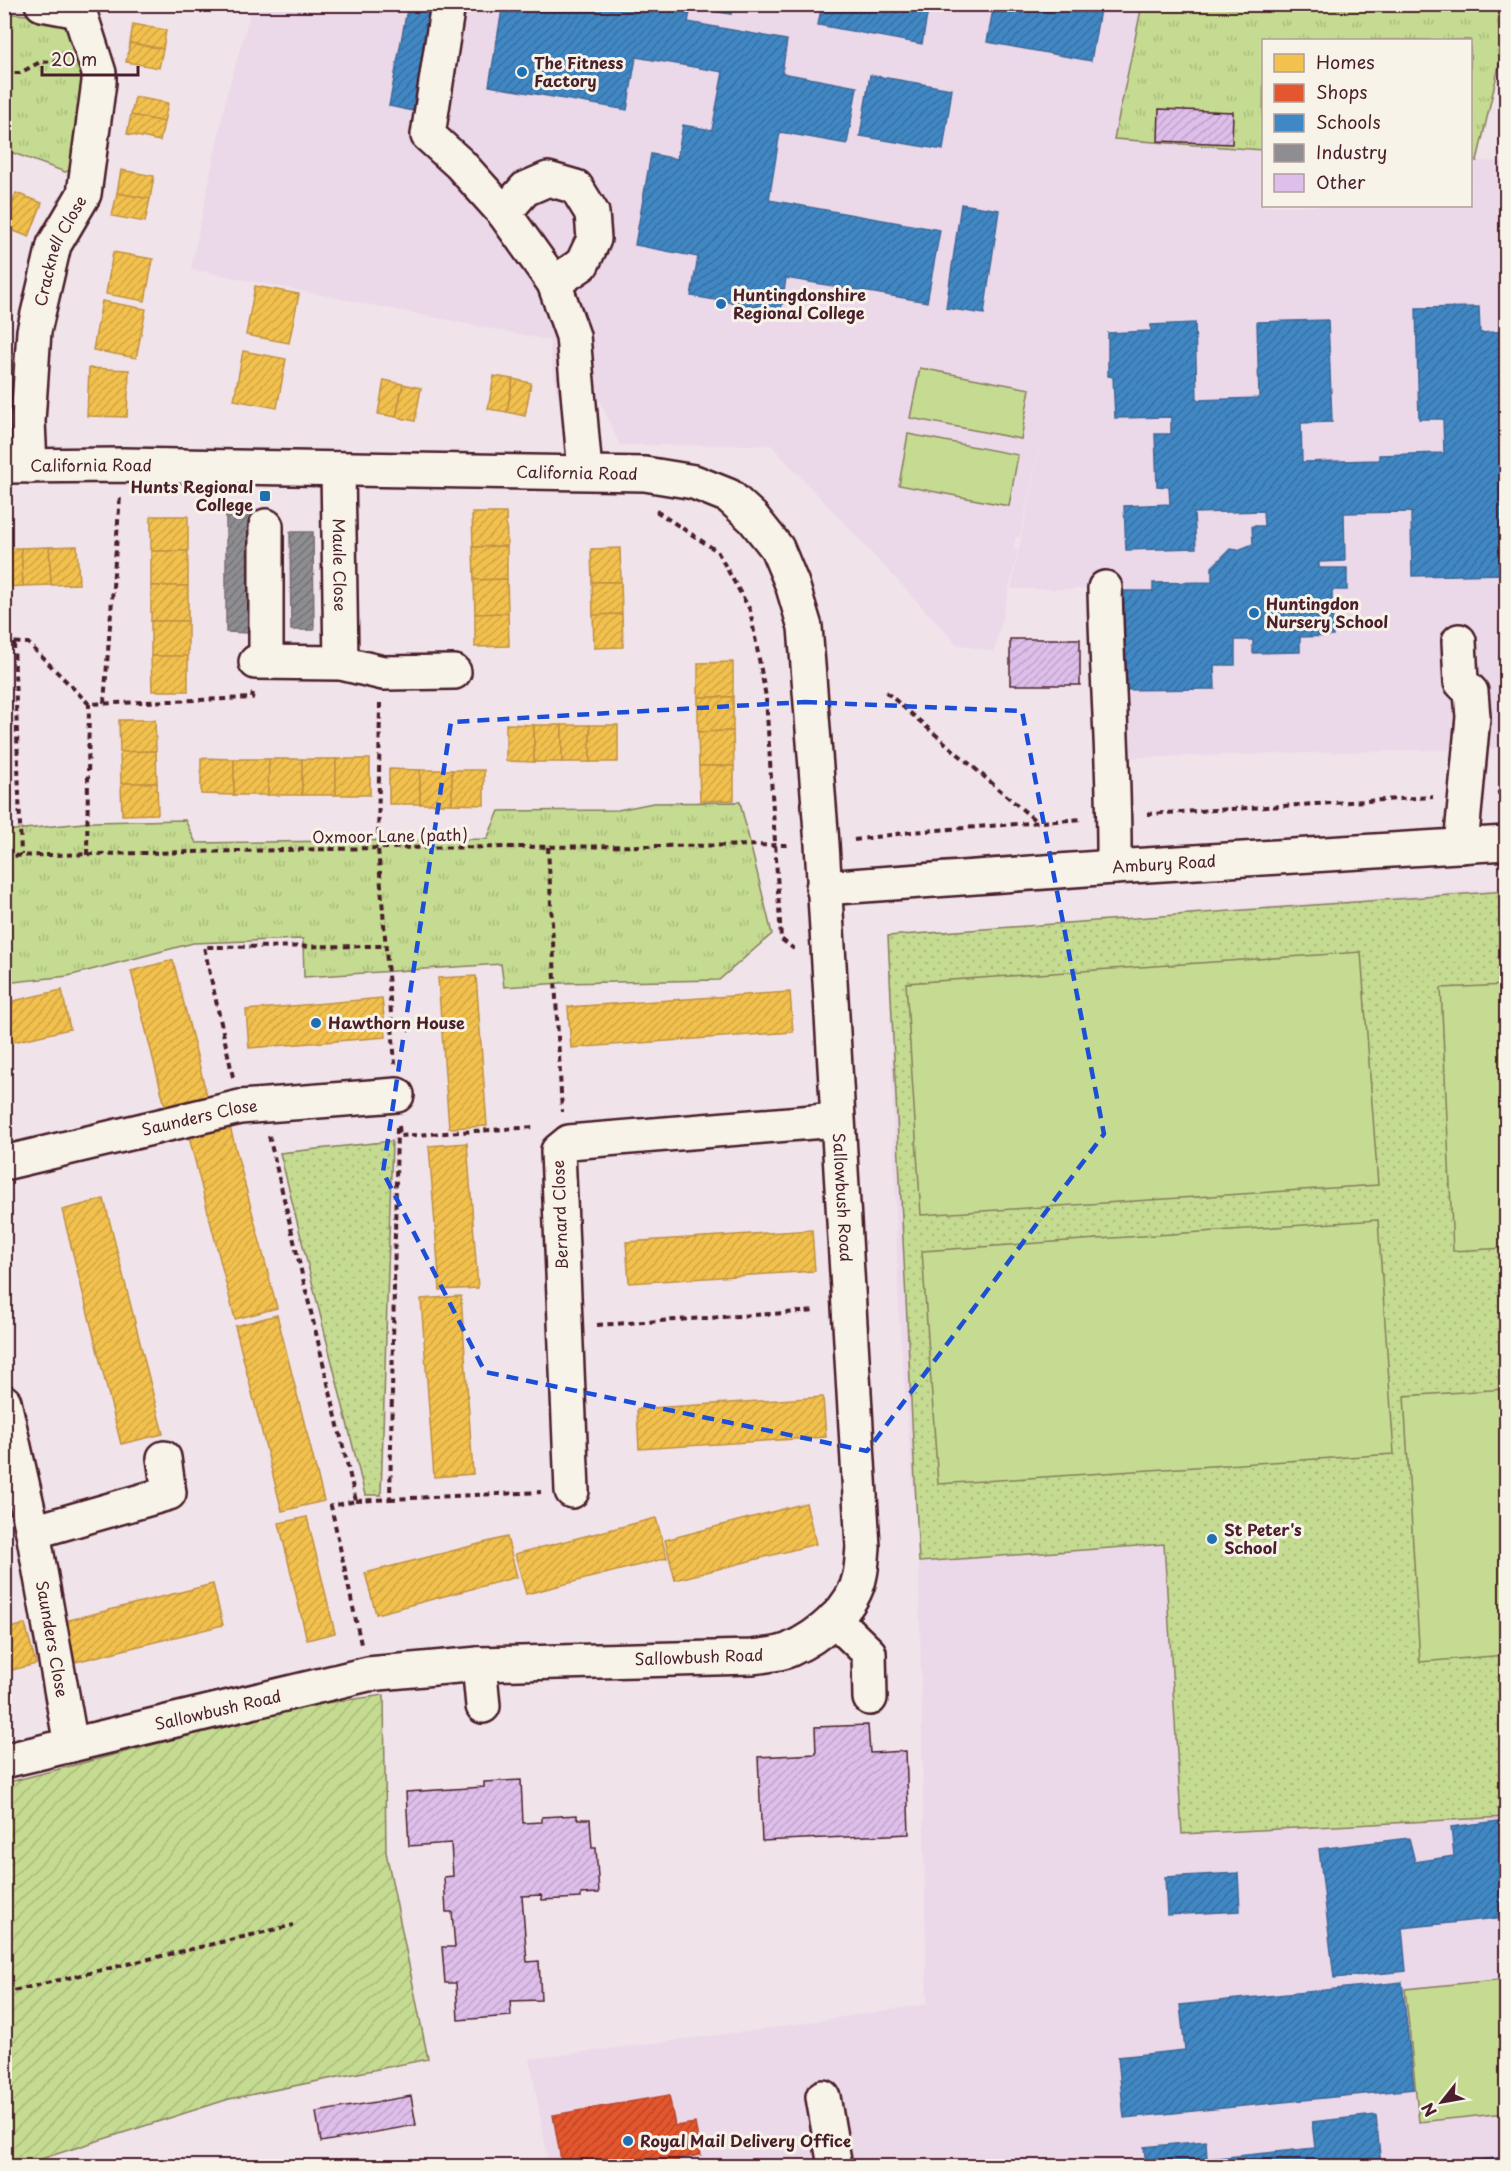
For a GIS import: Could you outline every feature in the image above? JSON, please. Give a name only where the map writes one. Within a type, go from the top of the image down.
[{"type":"street","points":[[42,4],[78,8]]},
{"type":"street","points":[[448,4],[428,135],[460,164],[504,213],[554,283],[573,336],[585,472]]},
{"type":"street","name":"Cracknell Close","points":[[17,466],[28,421],[33,332],[54,245],[84,194],[99,73],[78,8]]},
{"type":"street","points":[[504,213],[525,189],[548,179],[576,186],[592,213],[594,239],[582,264],[554,283]]},
{"type":"street","name":"California Road","points":[[17,466],[123,465],[645,474],[703,486],[729,496],[753,518],[777,548],[792,584],[805,627],[822,844],[823,888]]},
{"type":"street","name":"Maule Close","points":[[338,469],[341,663]]},
{"type":"street","points":[[266,526],[261,662],[341,663],[383,673],[454,672]]},
{"type":"street","points":[[1105,588],[1107,694],[1115,816],[1114,867]]},
{"type":"street","points":[[1459,641],[1461,682],[1471,692],[1473,717],[1461,846]]},
{"type":"street","name":"Ambury Road","points":[[823,888],[1114,867],[1506,843]]},
{"type":"street","name":"Sallowbush Road","points":[[4,1761],[368,1674],[479,1664],[752,1657],[786,1652],[813,1637],[834,1619],[850,1599],[860,1577],[862,1547],[823,888]]},
{"type":"street","name":"Saunders Close","points":[[4,1163],[251,1107],[397,1095]]},
{"type":"street","name":"Bernard Close","points":[[572,1491],[558,1151],[566,1134],[837,1120]]},
{"type":"street","name":"Saunders Close","points":[[4,1402],[33,1532],[71,1745]]},
{"type":"street","points":[[33,1532],[169,1493],[164,1458]]},
{"type":"street","points":[[834,1619],[869,1653],[870,1698]]},
{"type":"street","points":[[479,1664],[483,1706]]},
{"type":"street","points":[[823,2097],[835,2166]]},
{"type":"path","points":[[4,73],[20,73],[40,62],[64,61],[99,73]]},
{"type":"path","points":[[104,703],[123,465]]},
{"type":"path","points":[[661,512],[717,551],[750,609],[766,697],[781,939],[829,976]]},
{"type":"path","points":[[4,642],[28,643],[89,704],[87,855]]},
{"type":"path","points":[[14,643],[21,855]]},
{"type":"path","points":[[89,704],[252,698],[261,662]]},
{"type":"path","points":[[886,692],[1037,822]]},
{"type":"path","name":"Oxmoor Lane (path)","points":[[4,856],[378,848],[775,845]]},
{"type":"path","points":[[397,1095],[400,1136],[566,1134],[548,847]]},
{"type":"path","points":[[368,1674],[332,1506],[356,1501],[251,1107],[204,947],[386,946]]},
{"type":"path","points":[[565,1328],[848,1309]]},
{"type":"path","points":[[390,1499],[572,1491]]},
{"type":"path","points":[[4,1993],[294,1925]]},
{"type":"highlighted area","points":[[805,702],[1022,711],[1104,1134],[867,1451],[485,1372],[383,1172],[451,722]]},
{"type":"shaded area","points":[[253,5],[1142,5],[1115,139],[1262,149],[1262,207],[1472,207],[1472,161],[1506,162],[1506,748],[1107,758],[1096,589],[1011,589],[1043,430],[1020,537],[1016,537],[1013,549],[1018,551],[994,652],[957,644],[771,445],[620,445],[596,392],[557,397],[549,340],[191,269],[227,94]]},
{"type":"shaded area","name":"St Peter's School","points":[[1506,888],[1506,2166],[549,2166],[530,2059],[752,2031],[927,2004],[919,1562],[899,1317],[888,936]]},
{"type":"green space","points":[[1142,5],[1506,5],[1506,36],[1477,161],[1472,161],[1472,39],[1262,39],[1262,150],[1114,139]]},
{"type":"green space","points":[[4,13],[58,19],[64,21],[73,30],[81,66],[82,90],[78,168],[65,172],[5,150]]},
{"type":"green space","points":[[920,368],[1030,389],[1021,439],[910,418]]},
{"type":"green space","points":[[908,434],[1018,455],[1009,506],[899,485]]},
{"type":"green space","points":[[740,802],[772,934],[719,980],[561,983],[504,987],[501,964],[304,977],[303,939],[193,943],[68,976],[5,983],[5,831],[93,822],[185,820],[196,843],[487,839],[499,811],[618,810],[653,803]]},
{"type":"green space","name":"St Peter's School","points":[[1506,891],[1506,1817],[1182,1834],[1164,1544],[919,1562],[888,936]]},
{"type":"green space","points":[[1361,952],[1378,1185],[921,1215],[906,983]]},
{"type":"green space","points":[[1506,985],[1506,1248],[1453,1251],[1441,988]]},
{"type":"green space","points":[[392,1141],[381,1495],[365,1495],[280,1153]]},
{"type":"green space","points":[[1378,1220],[1394,1454],[938,1484],[922,1251]]},
{"type":"green space","points":[[1506,1389],[1506,1655],[1420,1662],[1404,1396]]},
{"type":"green space","points":[[384,1695],[386,1852],[428,2059],[229,2099],[19,2166],[5,2166],[5,1783],[303,1706]]},
{"type":"green space","points":[[1506,1979],[1506,2113],[1419,2122],[1405,1989]]},
{"type":"building: Homes","points":[[133,24],[166,30],[163,49],[130,43]]},
{"type":"building: Homes","points":[[130,43],[163,49],[159,68],[126,62]]},
{"type":"building: Homes","points":[[135,97],[168,103],[164,122],[131,115]]},
{"type":"building: Homes","points":[[131,115],[164,122],[160,141],[127,134]]},
{"type":"building: Homes","points":[[121,170],[154,176],[150,199],[117,193]]},
{"type":"building: Homes","points":[[16,193],[42,203],[29,237],[4,227]]},
{"type":"building: Homes","points":[[117,193],[150,199],[145,222],[112,216]]},
{"type":"building: Homes","points":[[113,252],[153,259],[145,301],[106,294]]},
{"type":"building: Homes","points":[[255,286],[299,294],[289,343],[246,335]]},
{"type":"building: Homes","points":[[102,301],[146,309],[136,358],[93,350]]},
{"type":"building: Homes","points":[[4,330],[6,330],[6,374],[4,374]]},
{"type":"building: Homes","points":[[243,351],[286,359],[277,408],[234,400]]},
{"type":"building: Homes","points":[[89,368],[129,370],[127,417],[87,416]]},
{"type":"building: Homes","points":[[494,376],[513,379],[507,412],[488,409]]},
{"type":"building: Homes","points":[[513,379],[531,383],[525,416],[507,412]]},
{"type":"building: Homes","points":[[384,380],[403,384],[396,417],[378,414]]},
{"type":"building: Homes","points":[[403,384],[421,388],[415,421],[396,417]]},
{"type":"building: Homes","points":[[472,513],[506,513],[507,546],[473,547]]},
{"type":"building: Homes","points":[[151,516],[188,516],[188,551],[151,551]]},
{"type":"building: Homes","points":[[77,546],[79,584],[51,585],[49,547]]},
{"type":"building: Homes","points":[[507,546],[507,579],[474,580],[473,547]]},
{"type":"building: Homes","points":[[49,547],[51,585],[23,586],[21,548]]},
{"type":"building: Homes","points":[[4,548],[21,548],[23,586],[4,587]]},
{"type":"building: Homes","points":[[620,548],[621,582],[592,582],[591,549]]},
{"type":"building: Homes","points":[[151,551],[188,551],[188,586],[151,586]]},
{"type":"building: Homes","points":[[507,579],[508,613],[475,614],[474,580]]},
{"type":"building: Homes","points":[[592,582],[621,582],[622,614],[593,615]]},
{"type":"building: Homes","points":[[151,586],[188,586],[188,621],[151,621]]},
{"type":"building: Homes","points":[[508,613],[509,646],[475,647],[475,614]]},
{"type":"building: Homes","points":[[622,614],[623,647],[594,648],[593,615]]},
{"type":"building: Homes","points":[[151,621],[188,621],[188,656],[151,656]]},
{"type":"building: Homes","points":[[151,656],[188,656],[188,691],[152,691]]},
{"type":"building: Homes","points":[[733,662],[733,697],[698,697],[698,663]]},
{"type":"building: Homes","points":[[698,697],[733,697],[733,731],[698,732]]},
{"type":"building: Homes","points":[[119,720],[155,720],[156,751],[120,752]]},
{"type":"building: Homes","points":[[506,724],[534,725],[534,762],[506,761]]},
{"type":"building: Homes","points":[[534,725],[562,725],[562,762],[534,762]]},
{"type":"building: Homes","points":[[562,725],[590,725],[590,762],[562,762]]},
{"type":"building: Homes","points":[[590,725],[618,725],[618,762],[590,762]]},
{"type":"building: Homes","points":[[733,731],[734,766],[699,766],[698,732]]},
{"type":"building: Homes","points":[[156,751],[157,783],[121,783],[120,752]]},
{"type":"building: Homes","points":[[201,758],[234,759],[234,795],[201,794]]},
{"type":"building: Homes","points":[[234,759],[269,759],[268,795],[234,795]]},
{"type":"building: Homes","points":[[269,759],[302,759],[302,795],[268,795]]},
{"type":"building: Homes","points":[[302,759],[336,759],[336,795],[302,795]]},
{"type":"building: Homes","points":[[336,759],[370,759],[370,795],[336,795]]},
{"type":"building: Homes","points":[[699,766],[734,766],[734,800],[700,801]]},
{"type":"building: Homes","points":[[389,769],[420,770],[420,804],[389,804]]},
{"type":"building: Homes","points":[[420,770],[452,770],[452,804],[420,804]]},
{"type":"building: Homes","points":[[452,770],[484,770],[484,805],[452,804]]},
{"type":"building: Homes","points":[[121,783],[157,783],[158,814],[122,815]]},
{"type":"building: Homes","points":[[173,960],[208,1100],[166,1110],[131,971]]},
{"type":"building: Homes","points":[[476,976],[487,1126],[449,1128],[438,978]]},
{"type":"building: Homes","points":[[62,990],[70,1029],[4,1044],[4,1003]]},
{"type":"building: Homes","points":[[790,992],[793,1032],[571,1048],[568,1007]]},
{"type":"building: Homes","name":"Hawthorn House","points":[[382,998],[386,1037],[249,1048],[246,1010]]},
{"type":"building: Homes","points":[[229,1123],[277,1308],[235,1319],[188,1133]]},
{"type":"building: Homes","points":[[467,1143],[478,1288],[440,1290],[429,1146]]},
{"type":"building: Homes","points":[[104,1199],[163,1434],[121,1444],[62,1210]]},
{"type":"building: Homes","points":[[812,1230],[815,1271],[629,1283],[626,1242]]},
{"type":"building: Homes","points":[[461,1296],[473,1474],[434,1477],[421,1299]]},
{"type":"building: Homes","points":[[277,1315],[324,1501],[282,1511],[235,1326]]},
{"type":"building: Homes","points":[[823,1397],[826,1437],[639,1449],[637,1409]]},
{"type":"building: Homes","points":[[806,1503],[816,1544],[675,1580],[665,1540]]},
{"type":"building: Homes","points":[[307,1517],[335,1633],[307,1640],[279,1523]]},
{"type":"building: Homes","points":[[656,1518],[667,1558],[526,1594],[515,1554]]},
{"type":"building: Homes","points":[[507,1537],[517,1577],[376,1614],[365,1573]]},
{"type":"building: Homes","points":[[213,1584],[223,1625],[75,1662],[65,1621]]},
{"type":"building: Homes","points":[[25,1624],[36,1664],[4,1672],[4,1630]]},
{"type":"building: Shops","name":"Royal Mail Delivery Office","points":[[669,2095],[675,2126],[695,2123],[701,2155],[678,2159],[679,2166],[562,2166],[553,2115]]},
{"type":"building: Schools","points":[[408,4],[433,4],[413,111],[389,106]]},
{"type":"building: Schools","points":[[503,4],[732,4],[731,14],[691,7],[688,22],[787,40],[782,73],[857,87],[847,144],[780,132],[769,200],[940,230],[927,302],[786,278],[781,311],[691,296],[698,257],[635,245],[651,154],[677,159],[683,125],[712,130],[723,72],[636,57],[627,110],[489,86]]},
{"type":"building: Schools","points":[[822,4],[929,4],[922,44],[818,25]]},
{"type":"building: Schools","points":[[994,4],[1101,4],[1091,61],[987,42]]},
{"type":"building: Schools","points":[[870,75],[952,89],[943,150],[860,136]]},
{"type":"building: Schools","points":[[961,204],[999,210],[984,314],[946,308]]},
{"type":"building: Schools","points":[[1479,307],[1480,333],[1506,331],[1506,373],[1502,373],[1502,398],[1506,398],[1506,574],[1412,576],[1411,512],[1344,513],[1345,561],[1319,562],[1319,568],[1347,568],[1347,590],[1332,590],[1333,636],[1300,637],[1300,652],[1253,653],[1253,640],[1235,640],[1235,665],[1214,665],[1215,689],[1116,690],[1120,591],[1153,591],[1153,583],[1212,582],[1212,567],[1230,549],[1238,550],[1253,544],[1252,526],[1264,526],[1263,511],[1194,513],[1196,548],[1126,550],[1124,506],[1170,504],[1169,487],[1157,486],[1155,434],[1171,434],[1171,417],[1115,418],[1113,377],[1108,376],[1108,333],[1151,331],[1151,325],[1195,323],[1197,400],[1259,398],[1257,322],[1328,320],[1332,422],[1301,423],[1302,462],[1379,460],[1379,455],[1444,453],[1443,419],[1419,419],[1416,308]]},
{"type":"building: Schools","points":[[1506,1820],[1506,1917],[1402,1928],[1406,1971],[1334,1978],[1319,1849],[1409,1838],[1415,1862],[1454,1856],[1451,1827]]},
{"type":"building: Schools","points":[[1238,1873],[1240,1911],[1167,1915],[1165,1877]]},
{"type":"building: Schools","points":[[1402,1982],[1414,2089],[1124,2118],[1118,2057],[1185,2050],[1180,2005]]},
{"type":"building: Schools","points":[[1376,2115],[1381,2166],[1146,2166],[1144,2147],[1206,2141],[1207,2159],[1315,2148],[1312,2122]]},
{"type":"building: Schools","points":[[1506,2157],[1506,2166],[1415,2166]]},
{"type":"building: Industry","points":[[226,508],[249,508],[249,633],[226,632]]},
{"type":"building: Industry","points":[[290,532],[313,532],[314,630],[291,630]]},
{"type":"building: Other","points":[[1159,109],[1233,112],[1232,144],[1158,141]]},
{"type":"building: Other","points":[[1010,639],[1080,639],[1080,685],[1010,685]]},
{"type":"building: Other","points":[[868,1725],[870,1753],[906,1751],[909,1834],[762,1841],[758,1757],[816,1754],[815,1727]]},
{"type":"building: Other","points":[[521,1780],[523,1823],[542,1822],[542,1817],[577,1815],[577,1819],[590,1819],[592,1848],[596,1848],[599,1893],[581,1894],[581,1898],[542,1900],[541,1895],[522,1896],[527,1962],[539,1961],[541,2000],[510,2001],[511,2016],[458,2020],[456,1983],[445,1983],[442,1947],[455,1947],[452,1912],[446,1912],[444,1877],[453,1876],[451,1843],[409,1846],[406,1792],[484,1787],[484,1782]]},
{"type":"building: Other","points":[[411,2096],[416,2125],[321,2142],[316,2112]]},
{"type":"place","name":"The Fitness Factory","points":[[522,72]]},
{"type":"place","name":"Huntingdonshire Regional College","points":[[721,304]]},
{"type":"place","name":"Hunts Regional College","points":[[265,496]]},
{"type":"place","name":"Huntingdon Nursery School","points":[[1254,613]]},
{"type":"place","name":"Hawthorn House","points":[[316,1023]]},
{"type":"place","name":"St Peter's School","points":[[1212,1539]]},
{"type":"place","name":"Royal Mail Delivery Office","points":[[628,2141]]}]
